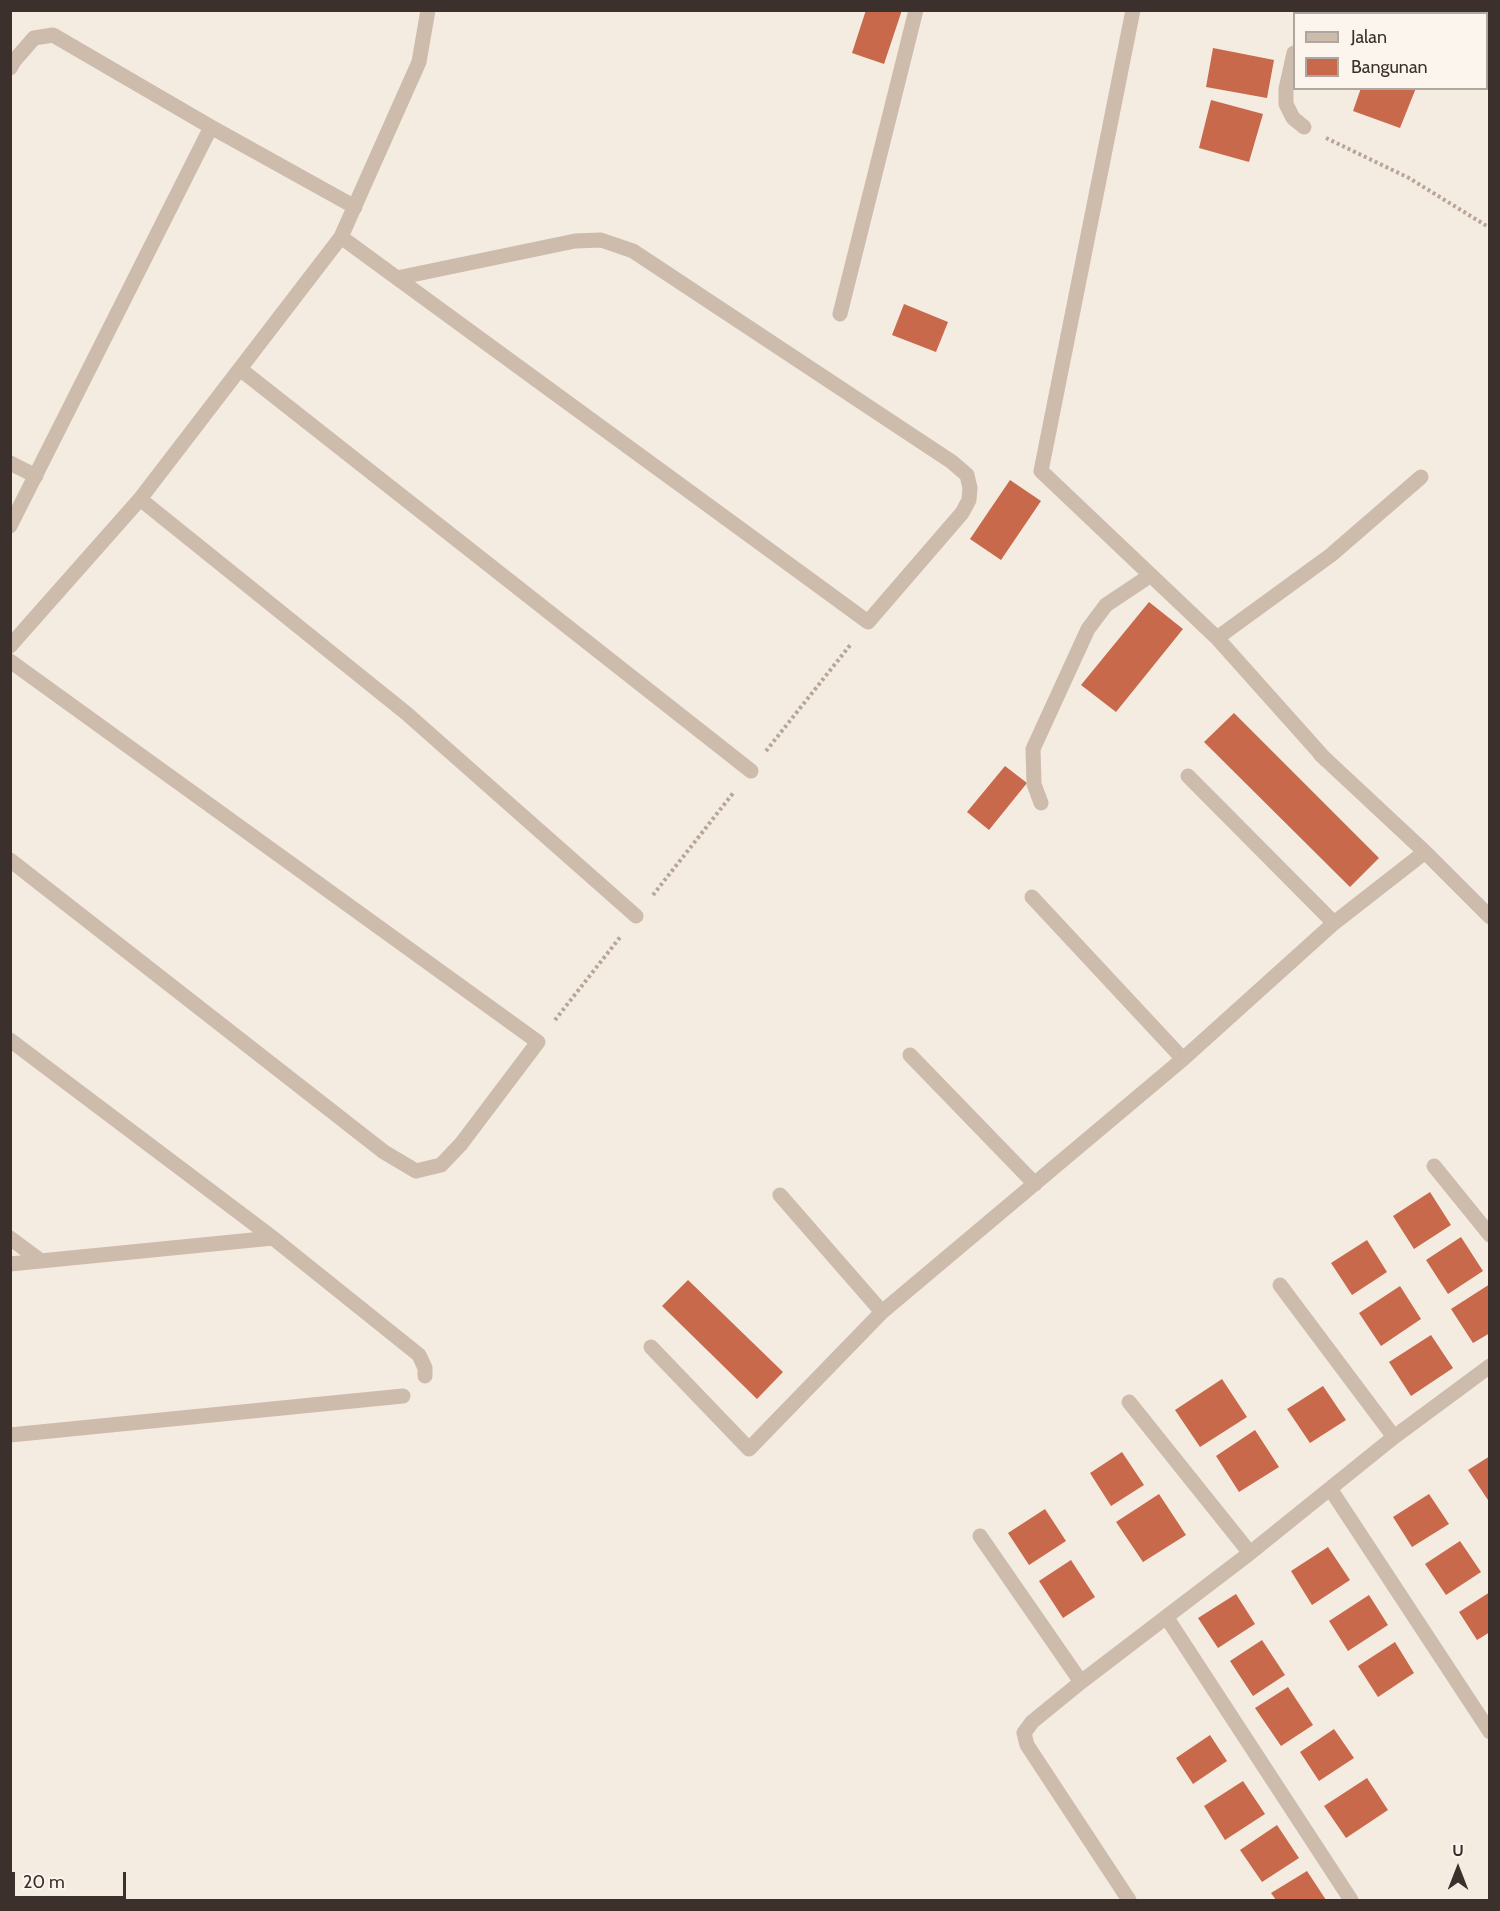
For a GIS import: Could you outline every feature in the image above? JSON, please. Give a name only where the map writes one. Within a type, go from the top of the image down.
[{"type":"street","points":[[10,646],[140,499],[341,237],[419,62],[428,10]]},
{"type":"street","points":[[840,314],[916,10]]},
{"type":"street","points":[[1133,10],[1041,471],[1217,638],[1326,760]]},
{"type":"street","points":[[10,68],[34,38],[53,35],[355,207]]},
{"type":"street","points":[[1293,58],[1286,89],[1286,104],[1293,118],[1304,127]]},
{"type":"street","points":[[10,526],[211,127]]},
{"type":"street","points":[[341,237],[397,278],[868,622],[962,513],[969,500],[970,488],[967,476],[952,462],[633,252],[601,240],[575,241],[397,278]]},
{"type":"street","points":[[240,369],[751,771]]},
{"type":"street","points":[[10,463],[36,476]]},
{"type":"street","points":[[1217,638],[1331,555],[1421,477]]},
{"type":"street","points":[[140,499],[406,713],[636,916]]},
{"type":"street","points":[[1041,803],[1035,784],[1033,749],[1088,629],[1106,605],[1151,575]]},
{"type":"street","points":[[10,661],[538,1042],[460,1144],[441,1165],[416,1171],[384,1152],[10,860]]},
{"type":"street","points":[[1311,746],[1425,852],[1490,917]]},
{"type":"street","points":[[1188,776],[1334,923]]},
{"type":"street","points":[[651,1347],[749,1449],[882,1312],[1183,1059],[1334,923],[1425,852]]},
{"type":"street","points":[[1032,897],[1183,1059]]},
{"type":"street","points":[[10,1040],[273,1238],[419,1355],[425,1368],[425,1376]]},
{"type":"street","points":[[910,1054],[1035,1184]]},
{"type":"street","points":[[1434,1166],[1490,1235]]},
{"type":"street","points":[[780,1195],[882,1312]]},
{"type":"street","points":[[10,1238],[41,1261]]},
{"type":"street","points":[[10,1264],[273,1238]]},
{"type":"street","points":[[1280,1285],[1394,1437]]},
{"type":"street","points":[[1129,1900],[1027,1745],[1024,1733],[1032,1722],[1081,1682],[1167,1618],[1331,1490],[1394,1437],[1489,1366]]},
{"type":"street","points":[[10,1435],[403,1396]]},
{"type":"street","points":[[1129,1402],[1250,1553]]},
{"type":"street","points":[[1331,1490],[1490,1732]]},
{"type":"street","points":[[980,1536],[1081,1682]]},
{"type":"street","points":[[1167,1618],[1352,1900]]},
{"type":"path","points":[[1304,127],[1409,178],[1490,228]]},
{"type":"path","points":[[538,1042],[868,622]]},
{"type":"building","points":[[866,10],[902,10],[884,64],[852,53]]},
{"type":"building","points":[[1327,10],[1376,10],[1376,12],[1327,12]]},
{"type":"building","points":[[1213,48],[1274,60],[1267,98],[1206,87]]},
{"type":"building","points":[[1360,90],[1415,90],[1400,128],[1353,111]]},
{"type":"building","points":[[1211,100],[1263,114],[1249,162],[1199,148]]},
{"type":"building","points":[[904,304],[948,322],[936,352],[892,335]]},
{"type":"building","points":[[1010,480],[1041,501],[1001,560],[970,539]]},
{"type":"building","points":[[1149,602],[1183,629],[1116,712],[1081,685]]},
{"type":"building","points":[[1234,713],[1379,858],[1350,887],[1204,742]]},
{"type":"building","points":[[1005,766],[1027,783],[989,830],[967,812]]},
{"type":"building","points":[[1430,1192],[1451,1225],[1414,1249],[1393,1216]]},
{"type":"building","points":[[1461,1237],[1483,1271],[1448,1294],[1426,1260]]},
{"type":"building","points":[[1367,1240],[1387,1272],[1352,1295],[1331,1263]]},
{"type":"building","points":[[688,1280],[783,1372],[757,1399],[662,1306]]},
{"type":"building","points":[[1490,1284],[1490,1333],[1473,1343],[1451,1309]]},
{"type":"building","points":[[1400,1286],[1421,1319],[1381,1346],[1359,1313]]},
{"type":"building","points":[[1431,1335],[1453,1368],[1411,1396],[1389,1362]]},
{"type":"building","points":[[1222,1379],[1247,1417],[1200,1447],[1175,1410]]},
{"type":"building","points":[[1323,1386],[1346,1420],[1310,1443],[1287,1409]]},
{"type":"building","points":[[1255,1430],[1279,1467],[1239,1492],[1216,1456]]},
{"type":"building","points":[[1122,1452],[1144,1485],[1111,1506],[1090,1473]]},
{"type":"building","points":[[1490,1456],[1490,1503],[1468,1470]]},
{"type":"building","points":[[1159,1494],[1186,1535],[1143,1562],[1116,1522]]},
{"type":"building","points":[[1429,1494],[1449,1524],[1412,1547],[1393,1517]]},
{"type":"building","points":[[1045,1509],[1066,1541],[1029,1565],[1008,1533]]},
{"type":"building","points":[[1460,1541],[1481,1572],[1446,1595],[1425,1564]]},
{"type":"building","points":[[1328,1547],[1350,1580],[1312,1605],[1291,1571]]},
{"type":"building","points":[[1071,1560],[1095,1597],[1063,1618],[1039,1581]]},
{"type":"building","points":[[1490,1592],[1490,1632],[1477,1640],[1459,1612]]},
{"type":"building","points":[[1236,1594],[1255,1624],[1218,1648],[1198,1618]]},
{"type":"building","points":[[1369,1595],[1388,1625],[1348,1651],[1329,1621]]},
{"type":"building","points":[[1262,1640],[1285,1675],[1253,1696],[1230,1661]]},
{"type":"building","points":[[1395,1642],[1414,1673],[1378,1697],[1358,1666]]},
{"type":"building","points":[[1288,1687],[1313,1725],[1281,1746],[1255,1708]]},
{"type":"building","points":[[1334,1729],[1354,1758],[1319,1781],[1300,1752]]},
{"type":"building","points":[[1210,1735],[1227,1761],[1193,1784],[1176,1758]]},
{"type":"building","points":[[1367,1778],[1388,1810],[1346,1838],[1324,1806]]},
{"type":"building","points":[[1243,1781],[1265,1814],[1225,1840],[1204,1806]]},
{"type":"building","points":[[1277,1825],[1299,1858],[1262,1882],[1240,1850]]},
{"type":"building","points":[[1307,1871],[1326,1900],[1276,1900],[1271,1893]]}]
